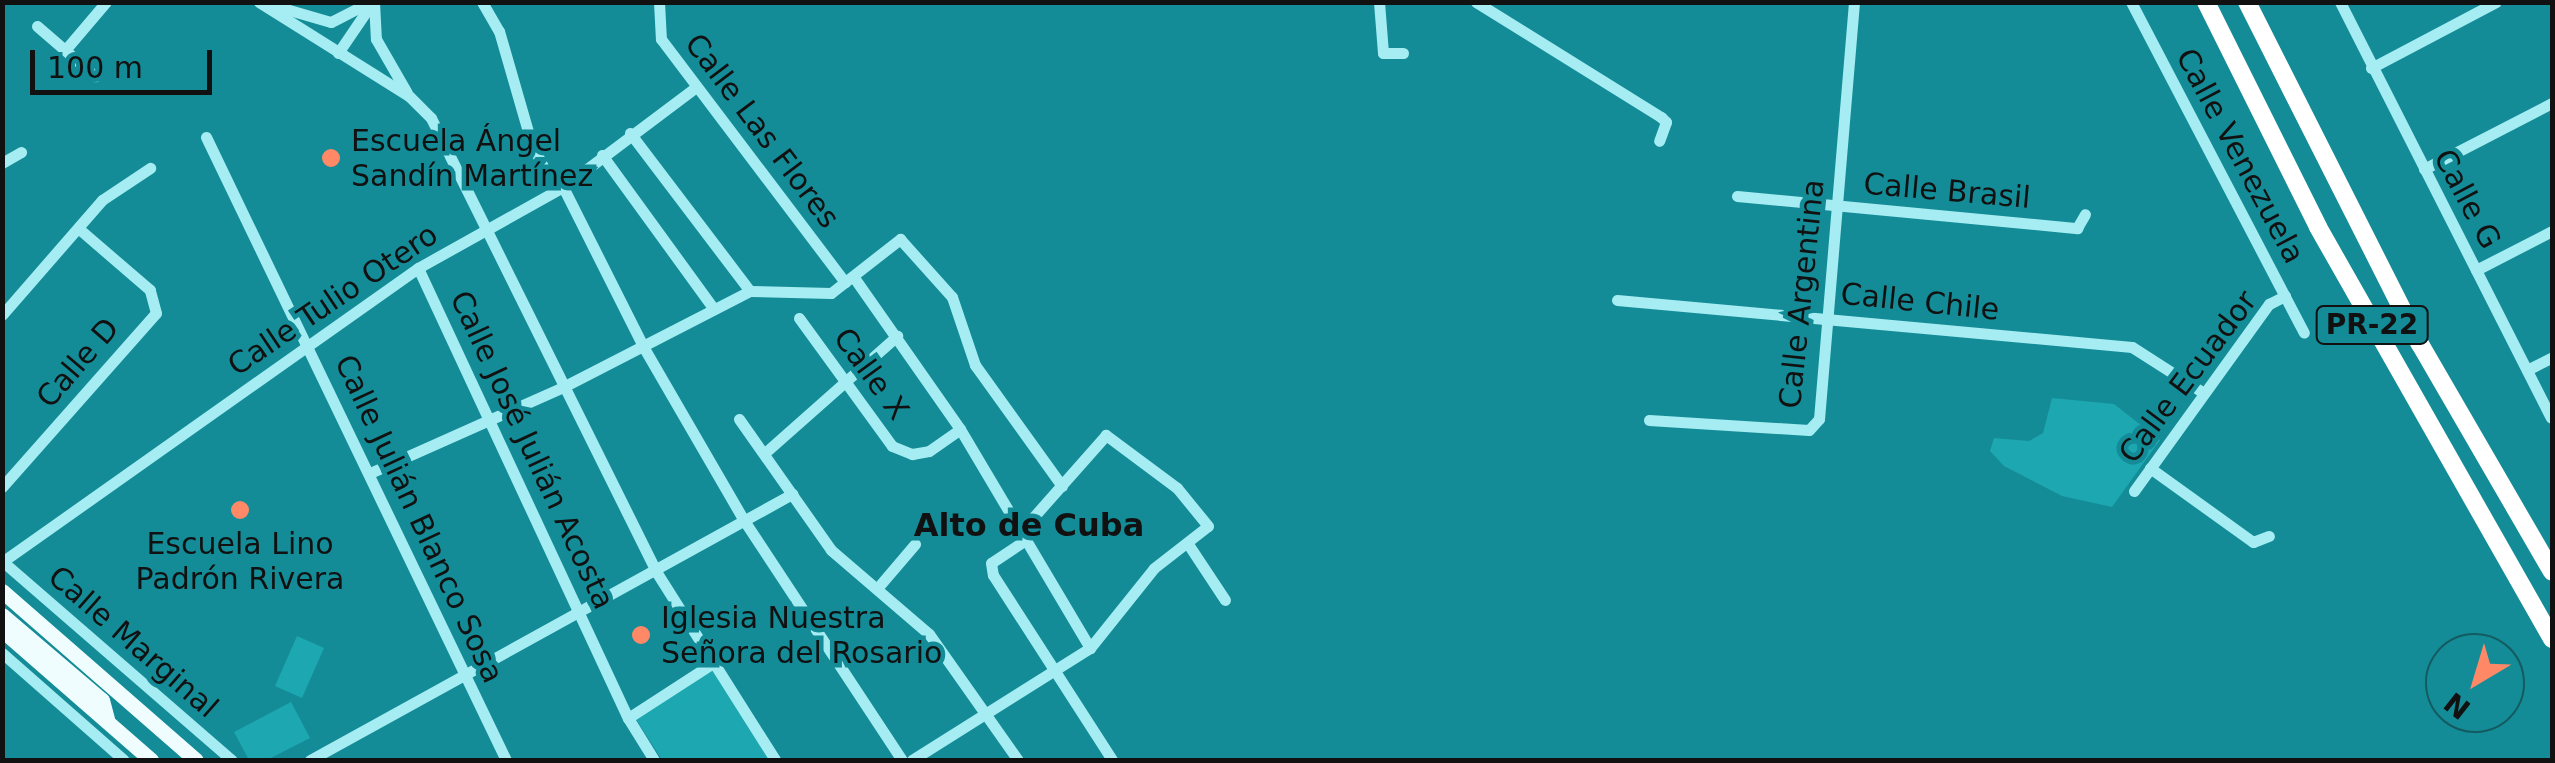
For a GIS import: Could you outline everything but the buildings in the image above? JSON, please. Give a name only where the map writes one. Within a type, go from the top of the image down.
[{"type":"highway","name":"PR-22","points":[[2206,2],[2318,227],[2552,639]]},
{"type":"highway","name":"PR-22","points":[[2247,2],[2420,344],[2552,572]]},
{"type":"main road","points":[[2,591],[196,760]]},
{"type":"main road","points":[[2,615],[102,700],[108,722]]},
{"type":"main road","points":[[2,630],[151,760]]},
{"type":"street","points":[[66,48],[106,2]]},
{"type":"street","points":[[259,2],[409,96],[431,118],[657,572],[776,760]]},
{"type":"street","points":[[267,2],[331,22],[372,2]]},
{"type":"street","points":[[338,53],[372,2]]},
{"type":"street","points":[[372,2],[376,39],[409,96]]},
{"type":"street","points":[[482,2],[499,31],[530,142],[644,348],[745,522],[902,760]]},
{"type":"street","name":"Calle Las Flores","points":[[658,2],[662,39],[696,88],[897,336],[960,429],[1090,648]]},
{"type":"street","points":[[1378,2],[1383,53],[1403,53]]},
{"type":"street","points":[[1476,2],[1661,117],[1659,141]]},
{"type":"street","name":"Calle Argentina","points":[[1649,420],[1809,430],[1819,418],[1854,2]]},
{"type":"street","name":"Calle Venezuela","points":[[2131,2],[2304,332]]},
{"type":"street","name":"Calle G","points":[[2340,2],[2551,418]]},
{"type":"street","points":[[2371,68],[2496,2]]},
{"type":"street","points":[[38,26],[95,76]]},
{"type":"street","name":"Calle Tulio Otero","points":[[3,561],[418,268],[558,188],[696,88]]},
{"type":"street","points":[[2424,169],[2552,104]]},
{"type":"street","points":[[630,133],[750,291]]},
{"type":"street","name":"Calle Julián Blanco Sosa","points":[[206,138],[310,344],[463,676],[506,760]]},
{"type":"street","points":[[2,163],[21,152]]},
{"type":"street","points":[[602,154],[714,309]]},
{"type":"street","points":[[2,314],[102,200],[150,168]]},
{"type":"street","name":"Calle Brasil","points":[[1737,196],[2077,228],[2085,214]]},
{"type":"street","name":"Calle D","points":[[2,486],[156,314],[150,290],[79,229]]},
{"type":"street","points":[[2476,270],[2552,231]]},
{"type":"street","points":[[370,473],[565,386],[750,291],[832,293],[900,240],[952,296],[975,365],[1062,486]]},
{"type":"street","name":"Calle José Julián Acosta","points":[[418,268],[492,419],[628,718],[654,760]]},
{"type":"street","name":"Calle Ecuador","points":[[2134,491],[2268,304],[2285,296]]},
{"type":"street","name":"Calle Chile","points":[[1617,300],[2132,346],[2204,393]]},
{"type":"street","name":"Calle X","points":[[799,318],[892,446],[912,454],[929,451],[960,429]]},
{"type":"street","points":[[767,450],[897,336]]},
{"type":"street","points":[[2527,370],[2552,357]]},
{"type":"street","points":[[739,419],[767,450],[831,550],[880,585],[929,634],[1018,760]]},
{"type":"street","points":[[912,760],[986,712],[1052,672],[1090,648],[1154,568],[1208,526],[1177,488],[1106,434],[1024,534],[991,563],[992,575],[1052,672],[1112,760]]},
{"type":"street","points":[[2150,468],[2253,542],[2269,536]]},
{"type":"street","points":[[310,760],[582,614],[792,494]]},
{"type":"street","points":[[880,585],[915,544]]},
{"type":"street","points":[[1188,544],[1224,600]]},
{"type":"street","name":"Calle Marginal","points":[[3,561],[232,760]]},
{"type":"street","points":[[2,653],[124,760]]},
{"type":"street","points":[[628,718],[714,663]]},
{"type":"shaded area","points":[[2052,398],[2114,404],[2160,440],[2112,507],[2062,496],[2004,466],[1990,451],[1994,438],[2029,441],[2043,433]]},
{"type":"shaded area","points":[[297,636],[324,648],[302,698],[275,686]]},
{"type":"shaded area","points":[[714,667],[772,760],[662,760],[634,716]]},
{"type":"shaded area","points":[[291,702],[310,738],[267,760],[249,760],[234,732]]},
{"type":"place","name":"Escuela Ángel Sandín Martínez","points":[[331,158]]},
{"type":"place","name":"Escuela Lino Padrón Rivera","points":[[240,510]]},
{"type":"place","name":"Iglesia Nuestra Señora del Rosario","points":[[641,635]]},
{"type":"district","name":"Alto de Cuba","points":[[1029,525]]}]
